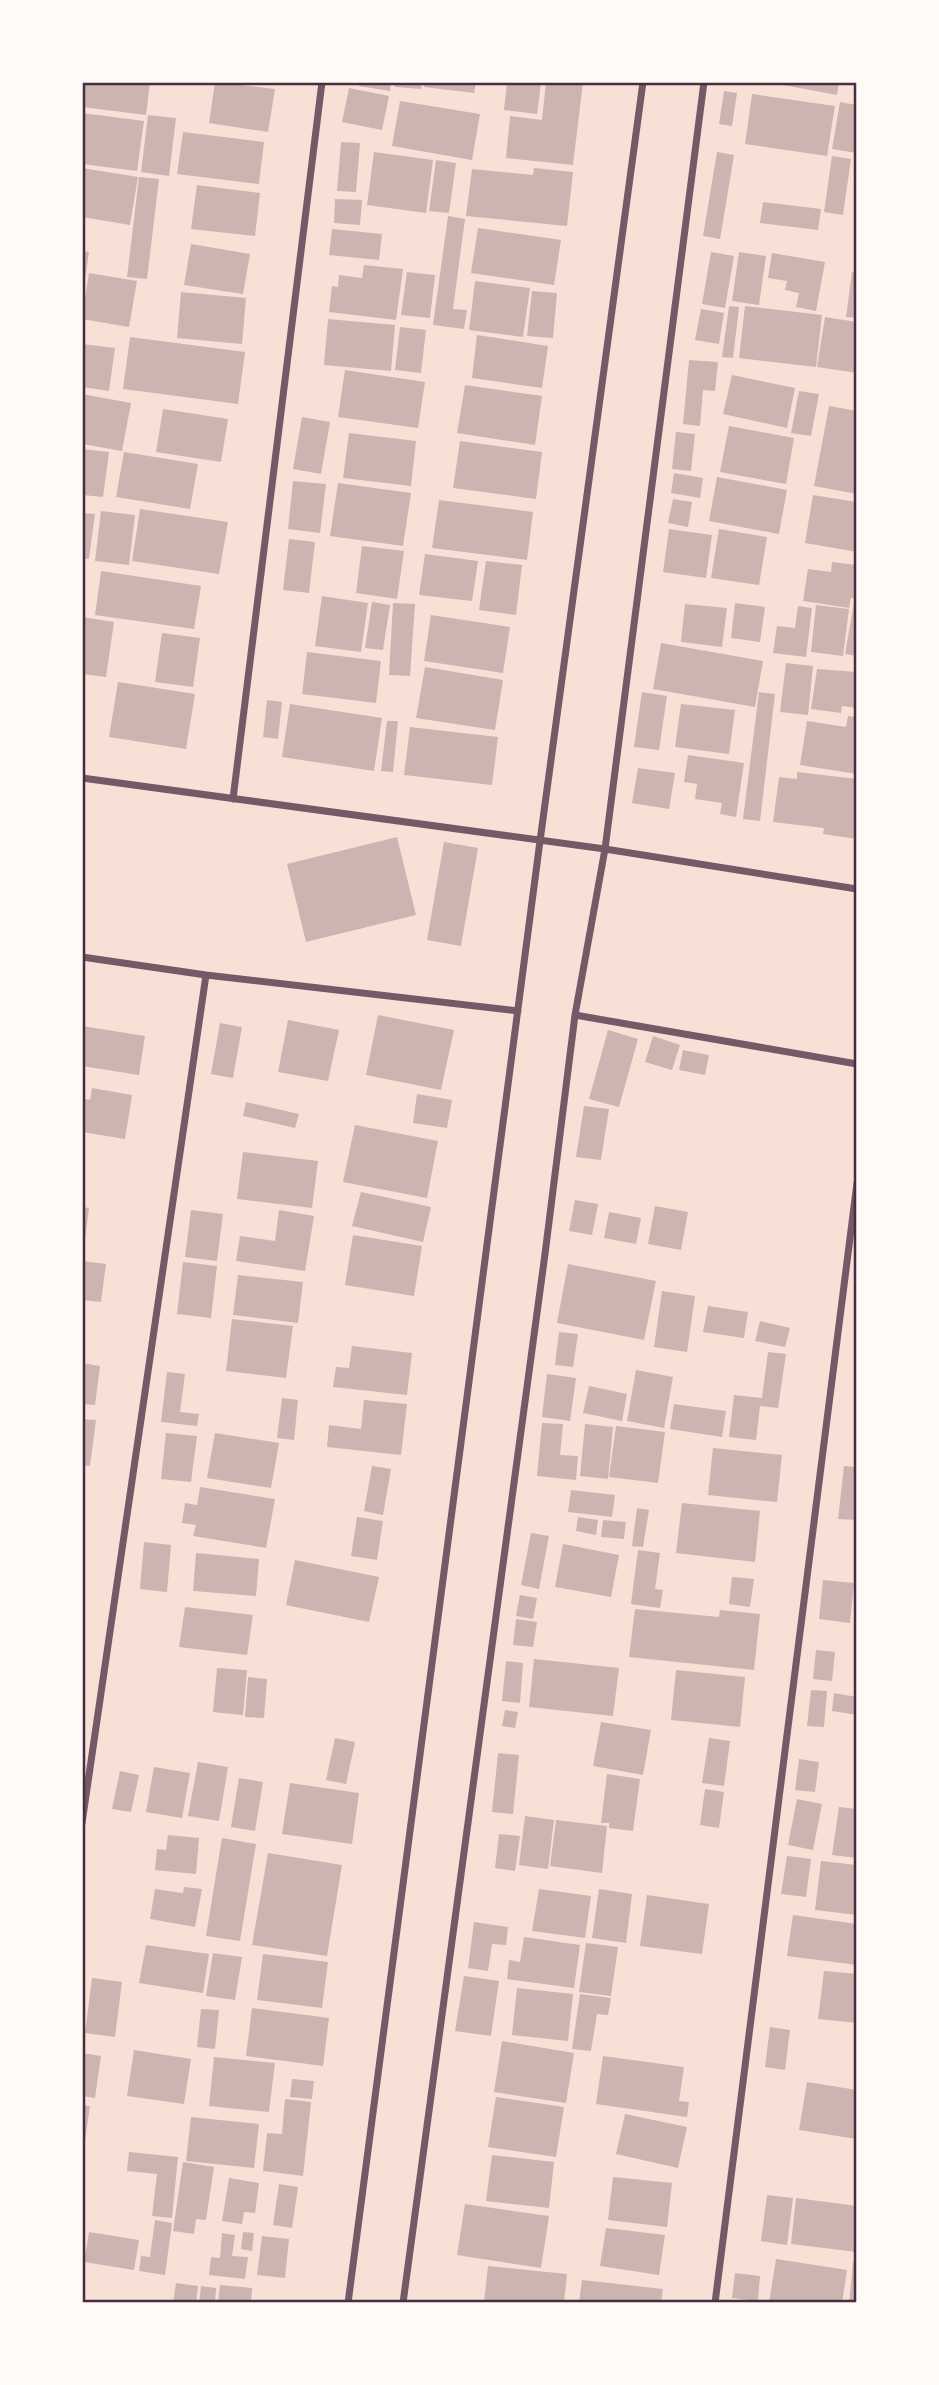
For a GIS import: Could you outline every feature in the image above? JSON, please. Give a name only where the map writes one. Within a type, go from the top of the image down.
[{"type":"street","points":[[233,799],[322,82]]},
{"type":"street","points":[[348,2303],[540,841],[643,82]]},
{"type":"street","points":[[403,2303],[544,1268],[575,1015],[605,849],[704,82]]},
{"type":"street","points":[[82,778],[605,849],[857,889]]},
{"type":"street","points":[[82,957],[206,975],[518,1011]]},
{"type":"street","points":[[82,1823],[206,975]]},
{"type":"street","points":[[575,1015],[857,1064]]},
{"type":"street","points":[[715,2303],[857,1182]]},
{"type":"building","points":[[82,82],[150,82],[146,115],[82,107]]},
{"type":"building","points":[[215,82],[275,89],[268,132],[209,123]]},
{"type":"building","points":[[359,82],[391,82],[390,91],[359,86]]},
{"type":"building","points":[[395,82],[422,82],[421,89],[395,87]]},
{"type":"building","points":[[425,82],[476,82],[474,93],[424,87]]},
{"type":"building","points":[[507,82],[541,82],[537,114],[504,110]]},
{"type":"building","points":[[546,82],[583,82],[573,165],[506,158],[510,116],[542,120]]},
{"type":"building","points":[[767,82],[839,82],[837,95]]},
{"type":"building","points":[[349,88],[389,96],[382,130],[342,122]]},
{"type":"building","points":[[724,91],[737,93],[732,126],[719,124]]},
{"type":"building","points":[[752,94],[835,106],[827,156],[745,144]]},
{"type":"building","points":[[400,101],[480,114],[472,160],[392,146]]},
{"type":"building","points":[[840,102],[857,105],[857,153],[832,149]]},
{"type":"building","points":[[82,113],[144,121],[137,171],[82,164]]},
{"type":"building","points":[[148,115],[176,118],[169,176],[141,172]]},
{"type":"building","points":[[183,132],[264,142],[259,184],[177,174]]},
{"type":"building","points":[[341,142],[360,143],[356,192],[337,191]]},
{"type":"building","points":[[374,152],[433,160],[426,213],[367,205]]},
{"type":"building","points":[[717,152],[734,155],[720,239],[703,236]]},
{"type":"building","points":[[832,156],[851,159],[843,215],[824,212]]},
{"type":"building","points":[[436,160],[456,163],[449,213],[429,211]]},
{"type":"building","points":[[82,168],[138,177],[130,225],[82,217]]},
{"type":"building","points":[[534,168],[573,172],[567,226],[466,216],[472,169],[533,175]]},
{"type":"building","points":[[139,177],[159,179],[147,279],[127,277]]},
{"type":"building","points":[[197,185],[260,193],[255,236],[191,229]]},
{"type":"building","points":[[335,199],[362,200],[360,225],[334,223]]},
{"type":"building","points":[[763,202],[821,209],[818,230],[760,223]]},
{"type":"building","points":[[448,216],[465,219],[453,309],[467,310],[464,329],[433,325]]},
{"type":"building","points":[[478,228],[561,240],[554,285],[471,273]]},
{"type":"building","points":[[332,229],[382,234],[379,260],[329,255]]},
{"type":"building","points":[[191,244],[250,254],[243,294],[184,285]]},
{"type":"building","points":[[82,251],[89,252],[84,286],[82,286]]},
{"type":"building","points":[[711,252],[734,256],[725,308],[702,304]]},
{"type":"building","points":[[739,252],[766,256],[759,305],[732,301]]},
{"type":"building","points":[[772,253],[825,262],[816,311],[796,307],[799,293],[785,290],[787,281],[768,278]]},
{"type":"building","points":[[364,265],[403,269],[396,320],[329,312],[332,286],[338,287],[339,275],[362,278]]},
{"type":"building","points":[[407,272],[435,275],[430,318],[401,315]]},
{"type":"building","points":[[852,272],[857,273],[857,318],[846,317]]},
{"type":"building","points":[[89,273],[137,281],[129,327],[82,319]]},
{"type":"building","points":[[475,281],[530,288],[523,337],[469,330]]},
{"type":"building","points":[[532,291],[557,293],[553,338],[527,336]]},
{"type":"building","points":[[181,292],[246,298],[242,344],[177,338]]},
{"type":"building","points":[[729,306],[739,307],[733,358],[722,357]]},
{"type":"building","points":[[745,306],[822,315],[816,367],[739,358]]},
{"type":"building","points":[[701,309],[724,313],[719,344],[695,340]]},
{"type":"building","points":[[825,317],[857,322],[857,373],[817,367]]},
{"type":"building","points":[[328,319],[395,325],[391,371],[324,365]]},
{"type":"building","points":[[400,327],[426,330],[421,373],[395,370]]},
{"type":"building","points":[[477,335],[548,346],[542,388],[472,378]]},
{"type":"building","points":[[130,337],[245,352],[238,404],[123,389]]},
{"type":"building","points":[[82,344],[115,348],[109,391],[82,387]]},
{"type":"building","points":[[689,360],[718,362],[715,391],[703,390],[700,426],[683,424]]},
{"type":"building","points":[[345,370],[425,382],[418,428],[338,417]]},
{"type":"building","points":[[732,375],[795,388],[787,428],[723,414]]},
{"type":"building","points":[[465,385],[542,396],[535,445],[457,433]]},
{"type":"building","points":[[799,391],[819,394],[811,436],[791,433]]},
{"type":"building","points":[[82,394],[131,403],[122,451],[82,444]]},
{"type":"building","points":[[829,406],[857,411],[857,494],[814,486]]},
{"type":"building","points":[[163,409],[228,419],[221,462],[156,452]]},
{"type":"building","points":[[302,417],[330,422],[321,474],[293,469]]},
{"type":"building","points":[[729,426],[794,438],[786,484],[720,472]]},
{"type":"building","points":[[676,432],[695,434],[691,471],[672,469]]},
{"type":"building","points":[[349,433],[416,441],[411,486],[343,478]]},
{"type":"building","points":[[460,441],[542,452],[536,499],[453,488]]},
{"type":"building","points":[[82,449],[109,452],[103,497],[82,495]]},
{"type":"building","points":[[124,452],[198,464],[190,509],[116,497]]},
{"type":"building","points":[[674,473],[703,478],[700,498],[671,493]]},
{"type":"building","points":[[717,477],[787,490],[779,534],[709,521]]},
{"type":"building","points":[[293,481],[326,484],[320,533],[288,529]]},
{"type":"building","points":[[338,483],[411,493],[403,546],[330,536]]},
{"type":"building","points":[[813,495],[857,502],[857,552],[805,543]]},
{"type":"building","points":[[673,499],[692,502],[688,527],[668,523]]},
{"type":"building","points":[[439,500],[533,512],[527,560],[432,548]]},
{"type":"building","points":[[140,509],[228,522],[219,574],[132,561]]},
{"type":"building","points":[[101,511],[135,515],[129,565],[95,561]]},
{"type":"building","points":[[82,513],[95,514],[89,559],[82,558]]},
{"type":"building","points":[[669,529],[712,535],[706,578],[663,572]]},
{"type":"building","points":[[719,529],[767,537],[759,585],[711,578]]},
{"type":"building","points":[[289,539],[315,542],[309,593],[283,590]]},
{"type":"building","points":[[362,546],[404,551],[397,599],[356,593]]},
{"type":"building","points":[[425,554],[478,561],[472,601],[419,595]]},
{"type":"building","points":[[486,561],[522,565],[516,615],[479,610]]},
{"type":"building","points":[[832,562],[857,565],[857,599],[851,598],[849,608],[803,601],[808,569],[831,572]]},
{"type":"building","points":[[101,571],[201,586],[194,629],[95,615]]},
{"type":"building","points":[[322,596],[368,603],[361,652],[315,646]]},
{"type":"building","points":[[372,602],[390,605],[383,650],[365,648]]},
{"type":"building","points":[[393,603],[415,604],[410,676],[389,675]]},
{"type":"building","points":[[735,603],[765,607],[760,642],[731,638]]},
{"type":"building","points":[[854,603],[857,604],[857,656],[845,654]]},
{"type":"building","points":[[685,604],[727,608],[722,647],[681,642]]},
{"type":"building","points":[[816,605],[849,609],[843,656],[811,652]]},
{"type":"building","points":[[798,606],[812,608],[806,657],[773,653],[777,626],[795,628]]},
{"type":"building","points":[[431,615],[510,627],[503,673],[424,661]]},
{"type":"building","points":[[82,617],[114,622],[106,677],[82,674]]},
{"type":"building","points":[[162,633],[200,638],[193,687],[155,682]]},
{"type":"building","points":[[661,643],[763,661],[755,707],[653,689]]},
{"type":"building","points":[[307,652],[381,661],[376,703],[302,694]]},
{"type":"building","points":[[786,663],[813,666],[808,715],[780,712]]},
{"type":"building","points":[[425,667],[503,680],[495,730],[416,718]]},
{"type":"building","points":[[817,669],[857,672],[857,708],[842,706],[841,713],[811,709]]},
{"type":"building","points":[[118,682],[195,694],[186,749],[109,737]]},
{"type":"building","points":[[642,692],[667,696],[659,750],[634,747]]},
{"type":"building","points":[[759,692],[775,694],[760,821],[743,819]]},
{"type":"building","points":[[267,700],[282,702],[278,739],[263,737]]},
{"type":"building","points":[[290,704],[382,718],[374,771],[282,757]]},
{"type":"building","points":[[681,704],[735,710],[729,754],[675,747]]},
{"type":"building","points":[[848,716],[857,717],[857,774],[800,765],[807,721],[846,727]]},
{"type":"building","points":[[387,721],[398,721],[393,772],[381,771]]},
{"type":"building","points":[[410,727],[498,737],[492,785],[404,775]]},
{"type":"building","points":[[688,755],[744,763],[736,817],[720,814],[722,803],[695,799],[697,784],[684,782]]},
{"type":"building","points":[[638,768],[675,773],[669,809],[632,803]]},
{"type":"building","points":[[797,772],[857,779],[857,839],[823,834],[824,828],[773,822],[779,777],[797,779]]},
{"type":"building","points":[[397,837],[416,915],[306,942],[287,864]]},
{"type":"building","points":[[444,842],[478,848],[461,946],[427,940]]},
{"type":"building","points":[[378,1015],[454,1030],[441,1090],[366,1075]]},
{"type":"building","points":[[288,1020],[339,1030],[328,1081],[278,1072]]},
{"type":"building","points":[[220,1023],[242,1027],[233,1078],[211,1074]]},
{"type":"building","points":[[82,1026],[145,1036],[139,1075],[82,1066]]},
{"type":"building","points":[[608,1030],[638,1039],[619,1107],[589,1099]]},
{"type":"building","points":[[653,1036],[680,1045],[672,1070],[645,1062]]},
{"type":"building","points":[[683,1050],[709,1055],[705,1075],[679,1070]]},
{"type":"building","points":[[92,1088],[132,1095],[125,1139],[82,1132],[82,1098],[90,1100]]},
{"type":"building","points":[[417,1094],[452,1100],[447,1128],[413,1123]]},
{"type":"building","points":[[246,1102],[299,1114],[295,1128],[243,1116]]},
{"type":"building","points":[[584,1106],[609,1109],[601,1160],[576,1157]]},
{"type":"building","points":[[355,1125],[438,1141],[427,1198],[343,1182]]},
{"type":"building","points":[[243,1152],[318,1161],[312,1208],[237,1199]]},
{"type":"building","points":[[361,1192],[431,1207],[423,1242],[352,1226]]},
{"type":"building","points":[[575,1200],[598,1204],[592,1235],[569,1231]]},
{"type":"building","points":[[655,1206],[688,1212],[681,1250],[648,1244]]},
{"type":"building","points":[[82,1207],[89,1208],[84,1247],[82,1247]]},
{"type":"building","points":[[191,1210],[223,1214],[217,1261],[185,1257]]},
{"type":"building","points":[[279,1210],[314,1216],[305,1271],[236,1261],[240,1236],[275,1241]]},
{"type":"building","points":[[609,1212],[641,1218],[636,1244],[604,1238]]},
{"type":"building","points":[[353,1235],[422,1246],[414,1296],[345,1285]]},
{"type":"building","points":[[82,1261],[106,1264],[101,1302],[82,1300]]},
{"type":"building","points":[[183,1262],[217,1266],[211,1318],[177,1314]]},
{"type":"building","points":[[568,1264],[656,1281],[644,1340],[557,1323]]},
{"type":"building","points":[[238,1275],[303,1282],[298,1323],[233,1315]]},
{"type":"building","points":[[662,1291],[695,1296],[687,1352],[654,1347]]},
{"type":"building","points":[[708,1306],[748,1312],[744,1338],[703,1332]]},
{"type":"building","points":[[232,1319],[293,1326],[286,1378],[226,1371]]},
{"type":"building","points":[[760,1321],[790,1328],[785,1347],[755,1341]]},
{"type":"building","points":[[559,1332],[578,1334],[573,1367],[555,1365]]},
{"type":"building","points":[[352,1346],[412,1353],[407,1395],[333,1387],[336,1367],[349,1368]]},
{"type":"building","points":[[768,1352],[786,1354],[778,1408],[760,1406],[756,1440],[729,1437],[734,1395],[762,1398]]},
{"type":"building","points":[[82,1363],[100,1366],[95,1405],[82,1404]]},
{"type":"building","points":[[636,1370],[673,1377],[664,1428],[627,1421]]},
{"type":"building","points":[[167,1372],[185,1374],[180,1412],[199,1414],[197,1426],[161,1422]]},
{"type":"building","points":[[547,1374],[576,1378],[570,1421],[542,1417]]},
{"type":"building","points":[[589,1386],[627,1394],[622,1421],[583,1413]]},
{"type":"building","points":[[282,1398],[298,1400],[294,1440],[277,1438]]},
{"type":"building","points":[[364,1400],[407,1404],[401,1455],[327,1447],[329,1425],[361,1429]]},
{"type":"building","points":[[674,1404],[726,1411],[722,1437],[670,1429]]},
{"type":"building","points":[[82,1419],[96,1420],[90,1466],[82,1465]]},
{"type":"building","points":[[542,1423],[563,1424],[560,1455],[578,1456],[576,1480],[537,1476]]},
{"type":"building","points":[[585,1424],[613,1427],[608,1479],[580,1476]]},
{"type":"building","points":[[616,1426],[665,1432],[658,1483],[609,1477]]},
{"type":"building","points":[[166,1433],[197,1436],[191,1482],[161,1479]]},
{"type":"building","points":[[215,1433],[279,1443],[271,1488],[207,1478]]},
{"type":"building","points":[[713,1448],[782,1455],[777,1502],[708,1495]]},
{"type":"building","points":[[372,1466],[391,1469],[383,1515],[364,1511]]},
{"type":"building","points":[[844,1466],[857,1467],[857,1520],[838,1519]]},
{"type":"building","points":[[200,1487],[275,1499],[266,1548],[193,1536],[196,1525],[182,1523],[185,1503],[197,1505]]},
{"type":"building","points":[[571,1490],[615,1495],[612,1517],[568,1512]]},
{"type":"building","points":[[682,1503],[760,1511],[755,1562],[676,1553]]},
{"type":"building","points":[[637,1508],[649,1510],[643,1547],[632,1546]]},
{"type":"building","points":[[357,1517],[383,1521],[377,1560],[351,1556]]},
{"type":"building","points":[[578,1517],[598,1520],[596,1535],[576,1531]]},
{"type":"building","points":[[603,1520],[626,1522],[624,1539],[601,1537]]},
{"type":"building","points":[[531,1533],[549,1536],[539,1589],[521,1585]]},
{"type":"building","points":[[144,1542],[171,1545],[167,1592],[140,1589]]},
{"type":"building","points":[[563,1544],[619,1555],[611,1597],[555,1587]]},
{"type":"building","points":[[638,1550],[660,1553],[655,1589],[663,1590],[660,1608],[631,1604]]},
{"type":"building","points":[[196,1553],[259,1559],[256,1596],[193,1591]]},
{"type":"building","points":[[295,1560],[379,1577],[369,1622],[286,1605]]},
{"type":"building","points":[[732,1577],[754,1579],[750,1607],[729,1604]]},
{"type":"building","points":[[823,1580],[854,1583],[850,1623],[819,1619]]},
{"type":"building","points":[[520,1595],[537,1598],[533,1619],[516,1616]]},
{"type":"building","points":[[185,1607],[253,1615],[247,1655],[179,1647]]},
{"type":"building","points":[[635,1609],[719,1617],[720,1610],[760,1614],[754,1670],[629,1657]]},
{"type":"building","points":[[516,1619],[537,1622],[533,1647],[513,1645]]},
{"type":"building","points":[[816,1650],[835,1652],[832,1681],[813,1679]]},
{"type":"building","points":[[534,1659],[619,1668],[613,1716],[529,1707]]},
{"type":"building","points":[[506,1661],[523,1663],[520,1703],[502,1701]]},
{"type":"building","points":[[217,1668],[247,1670],[243,1715],[213,1712]]},
{"type":"building","points":[[676,1670],[745,1677],[740,1727],[671,1720]]},
{"type":"building","points":[[248,1677],[267,1679],[264,1718],[245,1717]]},
{"type":"building","points":[[811,1690],[827,1691],[824,1727],[807,1726]]},
{"type":"building","points":[[834,1693],[857,1697],[857,1715],[832,1711]]},
{"type":"building","points":[[505,1710],[518,1712],[515,1728],[502,1726]]},
{"type":"building","points":[[601,1722],[651,1730],[643,1775],[593,1766]]},
{"type":"building","points":[[335,1738],[355,1742],[346,1784],[326,1780]]},
{"type":"building","points":[[709,1738],[730,1741],[724,1786],[702,1783]]},
{"type":"building","points":[[498,1753],[519,1755],[513,1814],[492,1812]]},
{"type":"building","points":[[799,1759],[819,1762],[815,1792],[795,1790]]},
{"type":"building","points":[[198,1762],[228,1767],[219,1821],[188,1816]]},
{"type":"building","points":[[154,1767],[190,1773],[182,1818],[146,1812]]},
{"type":"building","points":[[120,1771],[139,1775],[131,1812],[112,1809]]},
{"type":"building","points":[[607,1774],[640,1779],[633,1831],[609,1828],[609,1823],[601,1823]]},
{"type":"building","points":[[239,1778],[263,1782],[255,1831],[231,1827]]},
{"type":"building","points":[[290,1783],[359,1793],[352,1844],[282,1834]]},
{"type":"building","points":[[705,1789],[724,1792],[719,1828],[700,1825]]},
{"type":"building","points":[[797,1799],[822,1804],[813,1850],[788,1845]]},
{"type":"building","points":[[839,1807],[857,1809],[857,1858],[832,1855]]},
{"type":"building","points":[[525,1816],[554,1820],[548,1869],[519,1865]]},
{"type":"building","points":[[556,1820],[607,1826],[602,1873],[550,1866]]},
{"type":"building","points":[[499,1834],[520,1836],[515,1871],[495,1868]]},
{"type":"building","points":[[168,1835],[199,1838],[196,1874],[155,1870],[157,1849],[166,1850]]},
{"type":"building","points":[[222,1838],[256,1844],[240,1941],[206,1936]]},
{"type":"building","points":[[268,1853],[342,1865],[327,1956],[252,1945]]},
{"type":"building","points":[[787,1856],[811,1859],[806,1897],[781,1894]]},
{"type":"building","points":[[821,1861],[857,1865],[857,1915],[815,1910]]},
{"type":"building","points":[[184,1887],[202,1889],[195,1927],[150,1919],[155,1889],[183,1893]]},
{"type":"building","points":[[539,1889],[591,1896],[585,1938],[532,1931]]},
{"type":"building","points":[[599,1889],[632,1894],[626,1943],[592,1938]]},
{"type":"building","points":[[647,1895],[709,1904],[702,1954],[640,1946]]},
{"type":"building","points":[[793,1915],[857,1924],[857,1965],[787,1956]]},
{"type":"building","points":[[474,1922],[508,1927],[506,1945],[492,1944],[488,1971],[468,1968]]},
{"type":"building","points":[[524,1937],[580,1945],[574,1988],[507,1979],[509,1960],[520,1962]]},
{"type":"building","points":[[586,1943],[618,1947],[611,1996],[579,1992]]},
{"type":"building","points":[[146,1945],[209,1954],[203,1993],[139,1983]]},
{"type":"building","points":[[213,1953],[242,1957],[235,2000],[206,1996]]},
{"type":"building","points":[[263,1954],[328,1962],[322,2008],[257,2000]]},
{"type":"building","points":[[824,1971],[857,1974],[857,2023],[818,2019]]},
{"type":"building","points":[[464,1976],[499,1981],[491,2036],[455,2031]]},
{"type":"building","points":[[92,1978],[122,1982],[115,2037],[85,2033]]},
{"type":"building","points":[[517,1988],[573,1994],[568,2041],[512,2035]]},
{"type":"building","points":[[580,1994],[611,1998],[608,2015],[597,2014],[591,2051],[572,2049]]},
{"type":"building","points":[[252,2008],[329,2018],[323,2066],[246,2056]]},
{"type":"building","points":[[201,2009],[219,2010],[215,2049],[197,2047]]},
{"type":"building","points":[[770,2027],[790,2030],[785,2070],[765,2067]]},
{"type":"building","points":[[502,2041],[574,2053],[566,2103],[494,2092]]},
{"type":"building","points":[[134,2050],[191,2059],[184,2104],[127,2096]]},
{"type":"building","points":[[82,2053],[101,2056],[95,2098],[82,2096]]},
{"type":"building","points":[[603,2056],[684,2067],[679,2101],[689,2102],[687,2117],[596,2104]]},
{"type":"building","points":[[214,2057],[275,2063],[269,2112],[209,2106]]},
{"type":"building","points":[[292,2079],[314,2081],[312,2099],[290,2097]]},
{"type":"building","points":[[807,2082],[857,2090],[857,2139],[799,2130]]},
{"type":"building","points":[[496,2097],[564,2107],[556,2157],[488,2147]]},
{"type":"building","points":[[285,2099],[311,2102],[303,2176],[263,2171],[267,2133],[282,2134]]},
{"type":"building","points":[[82,2105],[90,2106],[84,2148],[82,2148]]},
{"type":"building","points":[[625,2114],[687,2127],[678,2168],[616,2154]]},
{"type":"building","points":[[191,2117],[259,2124],[254,2168],[186,2161]]},
{"type":"building","points":[[129,2152],[178,2157],[172,2218],[152,2216],[157,2174],[127,2171]]},
{"type":"building","points":[[492,2155],[554,2162],[549,2208],[486,2201]]},
{"type":"building","points":[[183,2162],[214,2167],[206,2220],[196,2219],[194,2234],[173,2231]]},
{"type":"building","points":[[613,2177],[672,2183],[667,2227],[608,2220]]},
{"type":"building","points":[[229,2178],[259,2183],[255,2213],[244,2212],[242,2224],[222,2221]]},
{"type":"building","points":[[279,2184],[298,2187],[292,2228],[273,2225]]},
{"type":"building","points":[[767,2195],[793,2198],[787,2245],[761,2241]]},
{"type":"building","points":[[796,2198],[857,2206],[857,2252],[791,2244]]},
{"type":"building","points":[[465,2204],[549,2216],[541,2268],[457,2255]]},
{"type":"building","points":[[155,2220],[172,2223],[165,2275],[139,2271],[141,2256],[150,2257]]},
{"type":"building","points":[[606,2228],[665,2235],[659,2275],[600,2266]]},
{"type":"building","points":[[89,2232],[139,2240],[134,2270],[84,2262]]},
{"type":"building","points":[[243,2232],[254,2233],[252,2251],[241,2249]]},
{"type":"building","points":[[222,2233],[235,2235],[232,2256],[248,2257],[245,2279],[209,2275],[211,2257],[220,2258]]},
{"type":"building","points":[[262,2236],[289,2239],[285,2278],[257,2275]]},
{"type":"building","points":[[776,2259],[847,2270],[842,2303],[769,2303]]},
{"type":"building","points":[[853,2262],[857,2262],[857,2303],[849,2303]]},
{"type":"building","points":[[488,2266],[567,2274],[564,2303],[484,2303]]},
{"type":"building","points":[[735,2273],[760,2276],[758,2301],[732,2298]]},
{"type":"building","points":[[582,2280],[663,2289],[661,2303],[579,2303]]},
{"type":"building","points":[[176,2283],[198,2286],[196,2303],[173,2303]]},
{"type":"building","points":[[220,2285],[252,2288],[251,2303],[218,2303]]},
{"type":"building","points":[[201,2286],[216,2288],[215,2303],[199,2303]]}]
